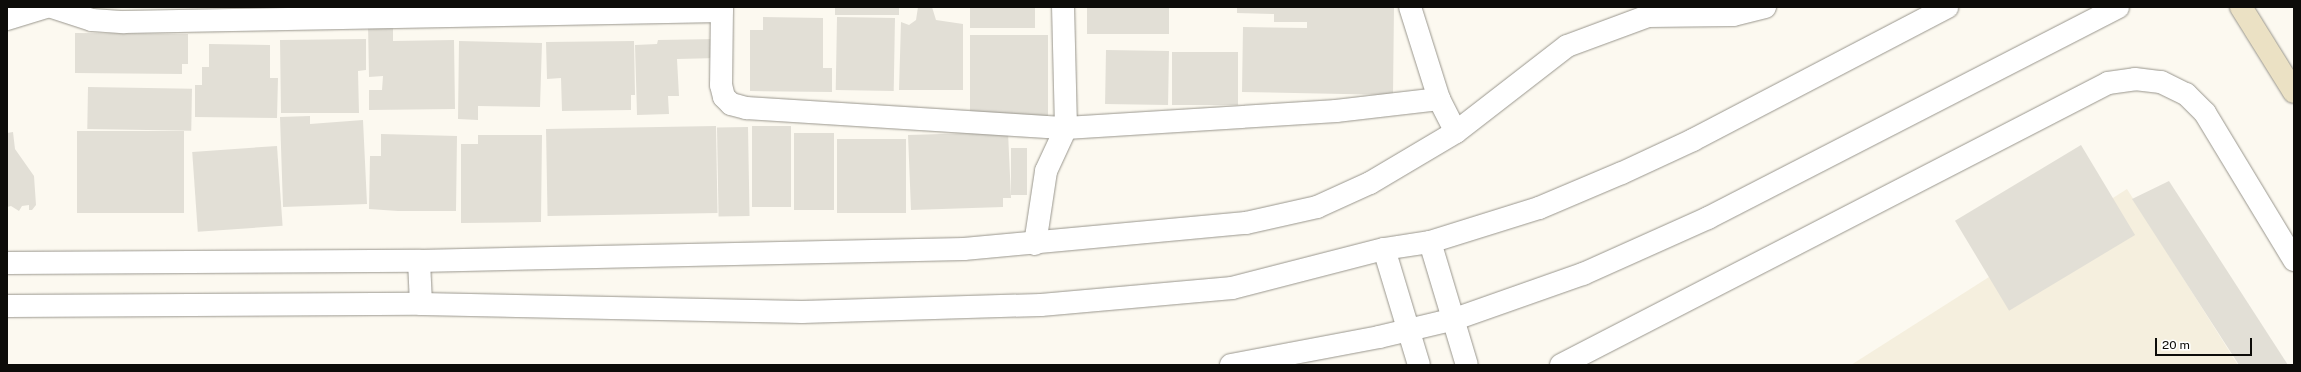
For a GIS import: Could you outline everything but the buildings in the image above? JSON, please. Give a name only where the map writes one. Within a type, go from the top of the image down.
[{"type":"main road","points":[[2241,7],[2294,92]]},
{"type":"street","points":[[7,18],[46,7]]},
{"type":"street","points":[[52,7],[92,20],[124,22],[722,9],[721,85],[724,97],[731,104],[746,108],[1066,128],[1336,111],[1439,99]]},
{"type":"street","points":[[1035,244],[1046,171],[1066,128],[1063,7]]},
{"type":"street","points":[[1410,7],[1439,99],[1456,132]]},
{"type":"street","points":[[7,263],[419,261],[964,249],[1035,244],[1246,223],[1317,207],[1370,183],[1456,132],[1567,46],[1648,11],[1733,15],[1765,7]]},
{"type":"street","points":[[7,306],[421,304],[802,312],[1040,305],[1232,288],[1384,249],[1430,242],[1539,208],[1622,173],[1693,140],[1947,7]]},
{"type":"street","points":[[1231,365],[1352,343],[1454,319],[1583,274],[1708,218],[2118,7]]},
{"type":"street","points":[[1561,365],[2108,83],[2135,79],[2161,82],[2186,94],[2205,113],[2294,260]]},
{"type":"street","points":[[1430,242],[1467,365]]},
{"type":"street","points":[[1384,249],[1419,365]]},
{"type":"street","points":[[419,261],[421,304]]},
{"type":"shaded area","points":[[2127,189],[2238,365],[1851,365]]}]
